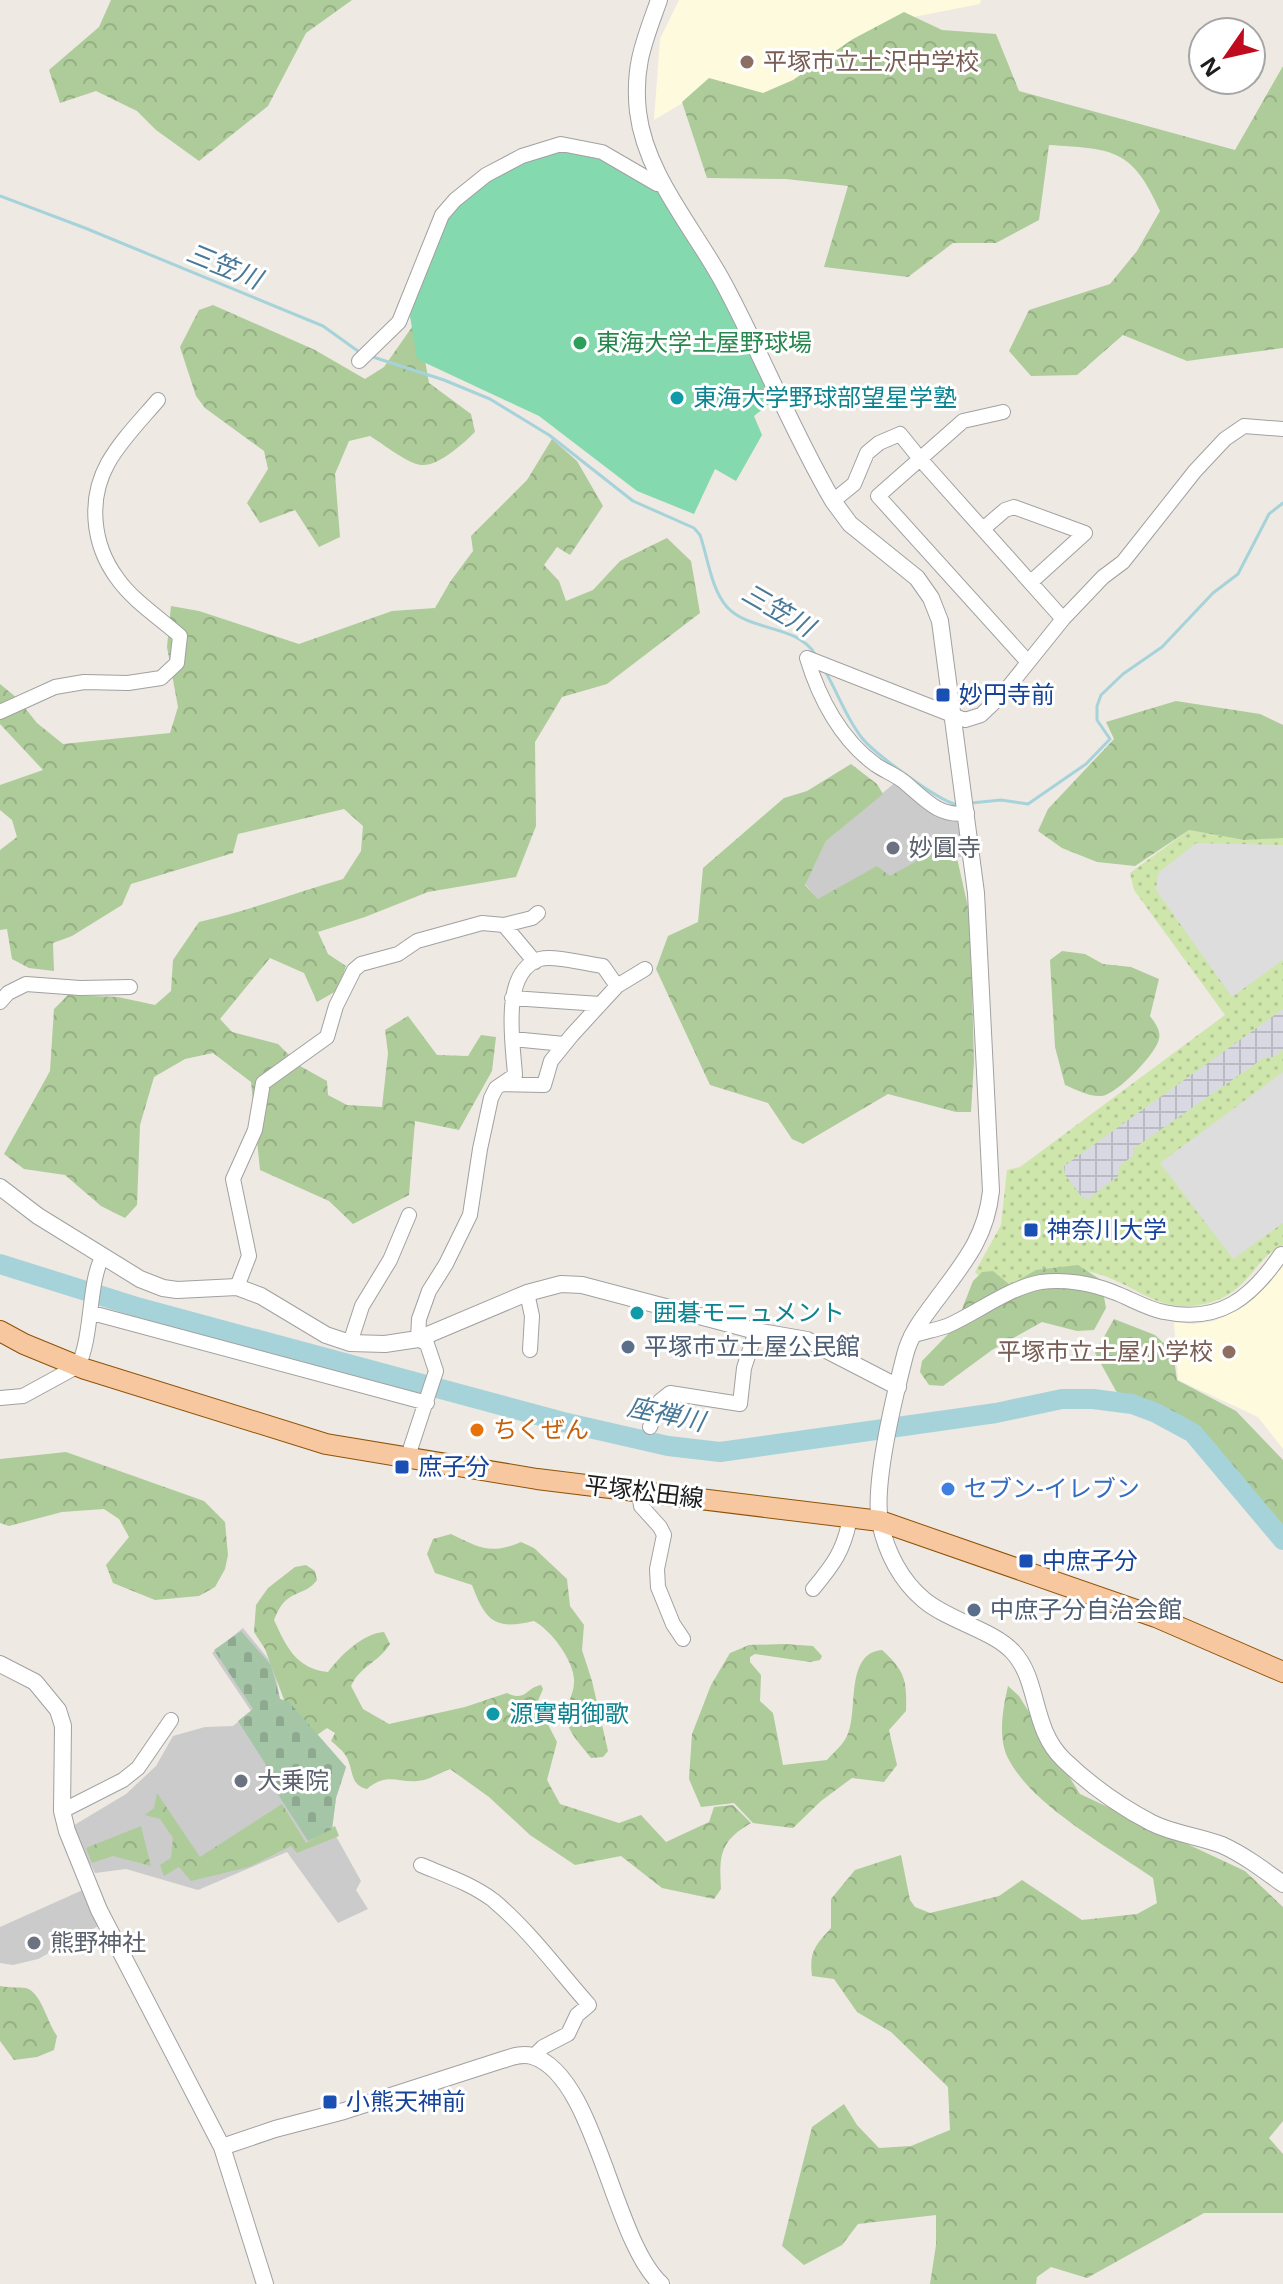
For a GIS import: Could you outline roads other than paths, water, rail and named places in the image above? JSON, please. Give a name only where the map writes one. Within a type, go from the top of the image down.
[{"type":"main road","name":"平塚松田線","points":[[0,1331],[78,1366],[326,1444],[407,1459],[639,1492],[880,1521],[1156,1617],[1283,1672]]},
{"type":"street","points":[[659,0],[638,59],[638,111],[645,147],[724,283],[833,501],[850,524],[917,578],[931,598],[940,621],[976,893],[991,1191],[989,1217],[971,1254],[911,1336],[887,1441],[881,1480],[880,1521],[897,1569],[923,1600],[945,1615],[1010,1648],[1022,1662],[1038,1718],[1046,1737],[1061,1757],[1080,1774],[1153,1823],[1219,1844],[1283,1884]]},
{"type":"street","points":[[359,361],[399,322],[442,215],[486,175],[522,156],[561,144],[602,152],[657,184],[663,182]]},
{"type":"street","points":[[0,712],[55,687],[84,682],[128,683],[161,678],[177,663],[180,636],[116,578],[98,539],[94,516],[97,486],[109,461],[158,400]]},
{"type":"street","points":[[1003,412],[963,421],[878,496],[1027,661]]},
{"type":"street","points":[[966,805],[942,811],[931,806],[903,781],[878,767],[854,747],[833,718],[813,679],[807,658],[965,720],[981,715],[1002,695],[1063,619],[1103,577],[1123,562],[1186,481],[1225,439],[1249,425],[1283,429]]},
{"type":"street","points":[[833,501],[854,484],[867,453],[879,443],[900,434],[1063,619]]},
{"type":"street","points":[[983,529],[1005,510],[1014,507],[1085,533],[1031,582]]},
{"type":"street","points":[[237,1287],[249,1256],[233,1179],[255,1130],[263,1083],[327,1037],[336,1006],[354,970],[361,964],[398,954],[417,941],[482,923],[504,925],[532,918],[538,913]]},
{"type":"street","points":[[504,925],[535,962]]},
{"type":"street","points":[[418,1339],[419,1319],[429,1291],[470,1215],[491,1098],[496,1088],[515,1075],[512,998],[516,981],[542,958],[603,966],[617,986]]},
{"type":"street","points":[[502,1084],[544,1085],[551,1061],[564,1044],[617,986],[645,969]]},
{"type":"street","points":[[0,1002],[8,993],[26,984],[80,988],[130,987]]},
{"type":"street","points":[[512,998],[600,1004]]},
{"type":"street","points":[[513,1039],[564,1044]]},
{"type":"street","points":[[0,1187],[38,1216],[140,1279],[163,1288],[237,1287],[261,1296],[326,1335],[350,1343],[385,1344],[418,1339],[527,1293],[561,1284],[582,1285],[756,1331],[807,1340],[898,1387]]},
{"type":"street","points":[[350,1343],[362,1306],[390,1260],[409,1215]]},
{"type":"street","points":[[911,1336],[946,1326],[1037,1283],[1061,1280],[1110,1290],[1163,1312],[1193,1315],[1220,1310],[1244,1299],[1265,1278],[1281,1254]]},
{"type":"street","points":[[0,1398],[23,1396],[78,1366],[92,1311],[98,1265],[103,1256]]},
{"type":"street","points":[[527,1293],[532,1316],[530,1350]]},
{"type":"street","points":[[92,1311],[428,1401]]},
{"type":"street","points":[[650,1427],[660,1401],[670,1393],[740,1404],[744,1368],[756,1331]]},
{"type":"street","points":[[407,1459],[428,1401],[436,1367],[427,1344],[418,1339]]},
{"type":"street","points":[[639,1492],[641,1506],[664,1535],[657,1569],[658,1587],[673,1624],[683,1639]]},
{"type":"street","points":[[813,1589],[834,1564],[845,1543],[850,1518]]},
{"type":"street","points":[[0,1664],[35,1682],[58,1710],[63,1726],[62,1811],[99,1910],[222,2147],[265,2284]]},
{"type":"street","points":[[62,1811],[123,1780],[138,1768],[171,1720]]},
{"type":"street","points":[[421,1865],[465,1883],[491,1899],[520,1925],[589,2005],[577,2015],[568,2034],[543,2047],[533,2057]]},
{"type":"street","points":[[222,2147],[518,2055],[533,2057],[548,2066],[566,2085],[598,2146],[634,2246],[661,2284]]},
{"type":"waterway","name":"三笠川","points":[[0,196],[323,326],[362,354]]},
{"type":"waterway","name":"三笠川","points":[[373,357],[490,399],[549,435],[633,501],[694,528],[700,535],[717,591],[727,607],[748,621],[796,638],[807,644],[815,654]]},
{"type":"waterway","name":"三笠川","points":[[971,803],[1001,800],[1028,804],[1086,764],[1110,739],[1097,720],[1101,695],[1123,674],[1162,647],[1213,593],[1238,574],[1269,514],[1283,503]]},
{"type":"waterway","name":"三笠川","points":[[825,671],[862,738],[893,766],[959,805]]},
{"type":"waterway","name":"座禅川","points":[[0,1264],[140,1308],[563,1422],[668,1446],[720,1452],[996,1413],[1062,1399],[1132,1404],[1193,1433],[1283,1540]]},
{"type":"place","name":"平塚市立土沢中学校","points":[[747,62]]},
{"type":"place","name":"東海大学土屋野球場","points":[[580,343]]},
{"type":"place","name":"東海大学野球部望星学塾","points":[[677,398]]},
{"type":"place","name":"妙円寺前","points":[[943,695]]},
{"type":"place","name":"妙圓寺","points":[[893,848]]},
{"type":"place","name":"神奈川大学","points":[[1031,1230]]},
{"type":"place","name":"囲碁モニュメント","points":[[637,1313]]},
{"type":"place","name":"平塚市立土屋公民館","points":[[628,1347]]},
{"type":"place","name":"平塚市立土屋小学校","points":[[1229,1352]]},
{"type":"place","name":"ちくぜん","points":[[477,1430]]},
{"type":"place","name":"庶子分","points":[[402,1467]]},
{"type":"place","name":"セブン-イレブン","points":[[948,1489]]},
{"type":"place","name":"中庶子分","points":[[1026,1561]]},
{"type":"place","name":"中庶子分自治会館","points":[[974,1610]]},
{"type":"place","name":"源實朝御歌","points":[[493,1714]]},
{"type":"place","name":"大乗院","points":[[241,1781]]},
{"type":"place","name":"熊野神社","points":[[34,1943]]},
{"type":"place","name":"小熊天神前","points":[[330,2102]]}]
